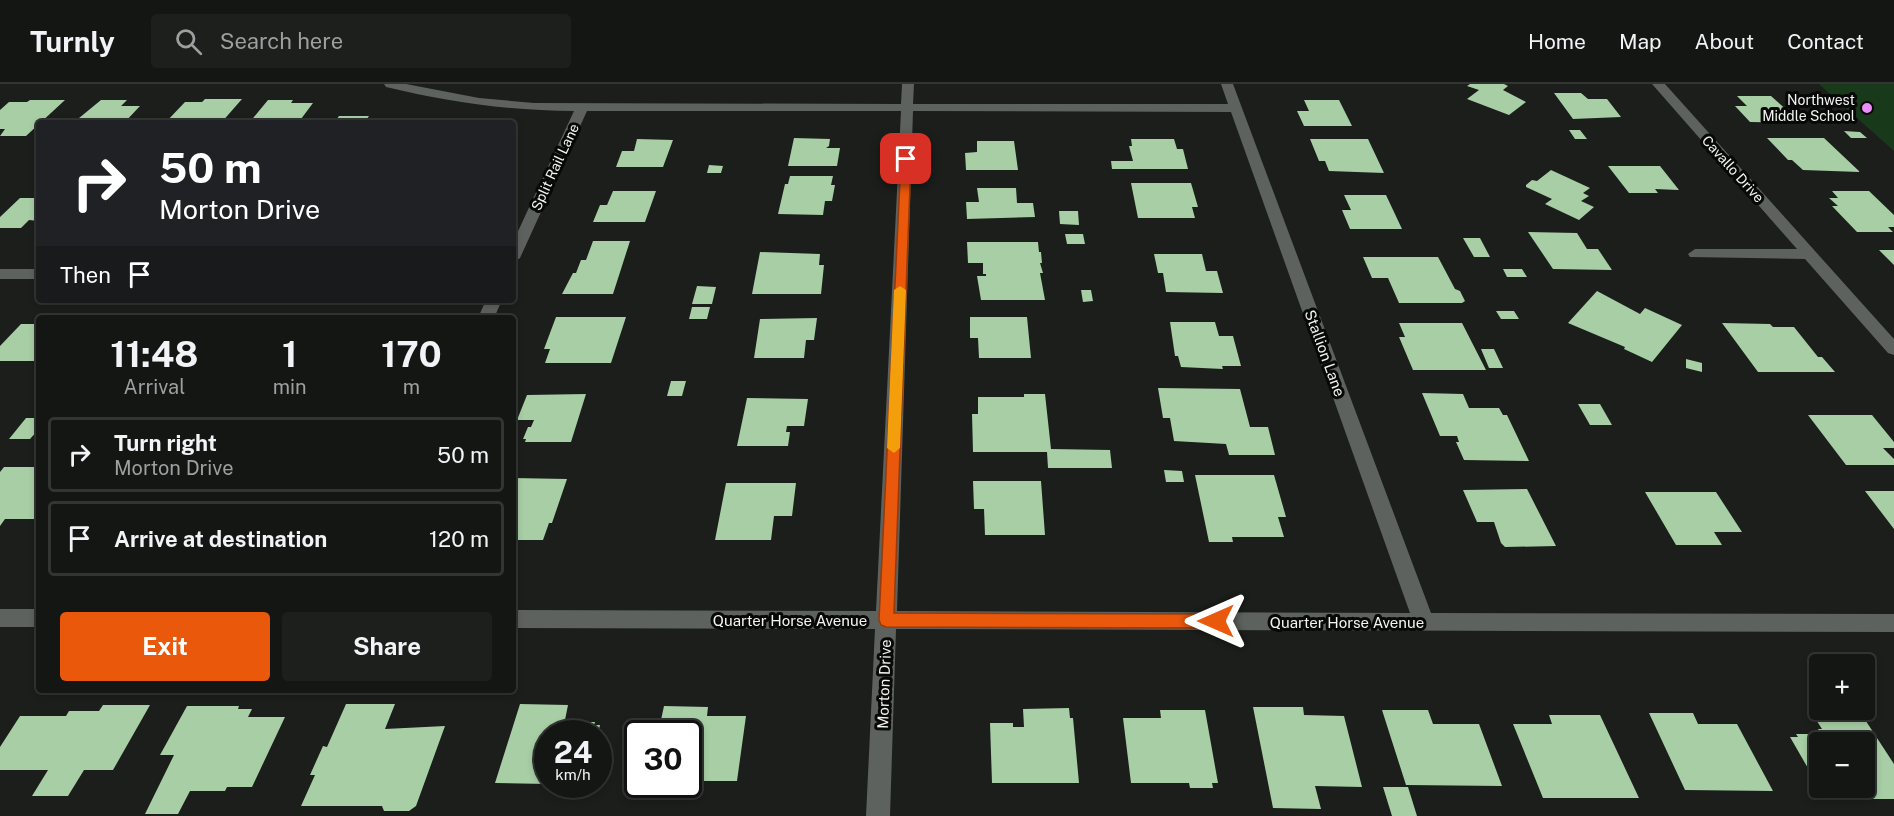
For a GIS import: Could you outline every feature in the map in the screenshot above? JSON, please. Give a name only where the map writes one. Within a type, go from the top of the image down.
[{"type":"street","points":[[390,84],[495,106],[1236,108]]},
{"type":"street","name":"Morton Drive","points":[[878,816],[908,84]]},
{"type":"street","name":"Stallion Lane","points":[[1227,84],[1424,622]]},
{"type":"street","name":"Cavallo Drive","points":[[1658,84],[1894,349]]},
{"type":"street","name":"Split Rail Lane","points":[[516,251],[582,107]]},
{"type":"street","points":[[1695,254],[1808,254]]},
{"type":"street","points":[[1,274],[36,274]]},
{"type":"street","points":[[0,618],[36,618]]},
{"type":"street","name":"Quarter Horse Avenue","points":[[516,619],[1894,623]]},
{"type":"green space","name":"Northwest Middle School","points":[[1819,84],[1894,84],[1894,151]]},
{"type":"building","points":[[1470,84],[1504,84],[1508,86],[1503,90],[1526,102],[1509,115],[1467,99],[1479,90],[1467,86]]},
{"type":"building","points":[[1554,93],[1581,93],[1588,99],[1607,99],[1621,117],[1573,119]]},
{"type":"building","points":[[1737,96],[1771,96],[1801,123],[1750,122],[1735,106],[1747,106]]},
{"type":"building","points":[[205,99],[242,99],[224,120],[168,120],[185,102],[202,102]]},
{"type":"building","points":[[30,100],[65,100],[43,120],[36,120],[36,127],[26,136],[0,136],[5,129],[0,129],[0,110],[9,102]]},
{"type":"building","points":[[101,100],[127,100],[121,106],[140,106],[127,120],[77,120]]},
{"type":"building","points":[[268,100],[313,103],[300,120],[251,120]]},
{"type":"building","points":[[1304,100],[1339,100],[1352,126],[1304,126],[1297,111],[1309,111]]},
{"type":"building","points":[[339,116],[369,116],[366,120],[336,120]]},
{"type":"building","points":[[1569,130],[1580,130],[1587,139],[1575,139]]},
{"type":"building","points":[[1844,131],[1860,132],[1867,138],[1851,138]]},
{"type":"building","points":[[794,138],[830,139],[829,146],[826,148],[840,148],[837,166],[788,166]]},
{"type":"building","points":[[1767,138],[1824,138],[1860,172],[1803,170],[1792,160],[1788,160]]},
{"type":"building","points":[[637,139],[673,140],[663,167],[616,167],[622,151],[634,151]]},
{"type":"building","points":[[1131,139],[1174,139],[1177,149],[1183,149],[1188,169],[1112,169],[1111,161],[1133,161],[1129,146],[1132,146]]},
{"type":"building","points":[[1310,139],[1368,139],[1384,173],[1329,171],[1325,161],[1319,161]]},
{"type":"building","points":[[977,141],[1014,141],[1018,170],[966,170],[965,153],[977,152]]},
{"type":"building","points":[[709,165],[723,166],[721,173],[707,173]]},
{"type":"building","points":[[1608,166],[1660,166],[1679,190],[1655,189],[1658,193],[1629,193]]},
{"type":"building","points":[[1551,170],[1590,188],[1583,193],[1589,196],[1581,201],[1594,207],[1579,220],[1545,204],[1552,199],[1526,187],[1532,180],[1537,181]]},
{"type":"building","points":[[790,176],[833,176],[831,185],[835,185],[832,201],[825,201],[823,215],[778,214],[785,184],[788,184]]},
{"type":"building","points":[[1131,183],[1191,183],[1198,207],[1192,207],[1195,218],[1138,218]]},
{"type":"building","points":[[977,188],[1016,188],[1017,203],[1033,203],[1035,217],[967,219],[966,202],[979,202]]},
{"type":"building","points":[[613,191],[656,191],[645,222],[593,222],[600,205],[607,205]]},
{"type":"building","points":[[1832,191],[1869,191],[1894,215],[1894,227],[1888,227],[1893,232],[1857,232],[1832,206],[1838,206],[1829,198],[1838,198]]},
{"type":"building","points":[[1344,195],[1386,195],[1402,229],[1350,229],[1342,210],[1351,210]]},
{"type":"building","points":[[20,198],[36,198],[36,221],[29,220],[21,228],[0,228],[0,217]]},
{"type":"building","points":[[1059,211],[1078,211],[1079,225],[1060,224]]},
{"type":"building","points":[[1528,232],[1577,233],[1587,249],[1598,249],[1612,270],[1553,269]]},
{"type":"building","points":[[1065,234],[1083,234],[1085,244],[1067,244]]},
{"type":"building","points":[[1463,238],[1480,238],[1490,257],[1474,257]]},
{"type":"building","points":[[593,241],[630,241],[613,294],[562,294],[573,273],[576,273],[581,260],[586,260]]},
{"type":"building","points":[[967,242],[1038,242],[1045,300],[981,300],[977,276],[986,276],[986,274],[983,274],[983,263],[968,263]]},
{"type":"building","points":[[1879,250],[1894,250],[1894,265]]},
{"type":"building","points":[[760,252],[820,254],[819,265],[824,265],[821,294],[752,294]]},
{"type":"building","points":[[1154,254],[1202,254],[1206,271],[1217,271],[1223,293],[1166,292],[1163,273],[1158,273]]},
{"type":"building","points":[[1363,257],[1438,257],[1455,289],[1460,291],[1465,301],[1462,303],[1399,303],[1388,278],[1372,278]]},
{"type":"building","points":[[1503,269],[1522,269],[1527,277],[1507,277]]},
{"type":"building","points":[[697,286],[716,287],[712,304],[692,304]]},
{"type":"building","points":[[1081,290],[1091,290],[1093,301],[1083,302]]},
{"type":"building","points":[[1597,291],[1640,314],[1645,308],[1682,325],[1652,362],[1624,349],[1625,347],[1568,323]]},
{"type":"building","points":[[692,307],[710,307],[707,319],[689,319]]},
{"type":"building","points":[[1496,311],[1514,311],[1519,319],[1501,319]]},
{"type":"building","points":[[556,317],[626,317],[611,363],[545,363],[550,349],[544,349]]},
{"type":"building","points":[[970,317],[1027,317],[1031,358],[979,358],[978,338],[970,338]]},
{"type":"building","points":[[817,318],[814,340],[806,340],[804,358],[754,358],[760,319]]},
{"type":"building","points":[[1170,322],[1215,322],[1219,336],[1233,336],[1241,366],[1222,366],[1223,369],[1181,367],[1178,356],[1175,356]]},
{"type":"building","points":[[1399,323],[1462,323],[1486,370],[1413,370],[1399,337],[1405,337]]},
{"type":"building","points":[[1722,323],[1794,327],[1818,357],[1822,357],[1835,372],[1758,372]]},
{"type":"building","points":[[21,324],[36,324],[36,361],[0,361],[0,346]]},
{"type":"building","points":[[1481,349],[1494,349],[1503,368],[1489,368]]},
{"type":"building","points":[[1686,359],[1702,363],[1702,372],[1686,368]]},
{"type":"building","points":[[671,381],[686,381],[682,396],[667,396]]},
{"type":"building","points":[[1158,388],[1240,389],[1250,427],[1268,427],[1275,455],[1229,455],[1226,444],[1174,441],[1170,418],[1163,418]]},
{"type":"building","points":[[1422,393],[1463,394],[1469,408],[1499,408],[1503,415],[1507,415],[1529,461],[1464,460],[1456,442],[1459,442],[1457,436],[1440,436]]},
{"type":"building","points":[[586,394],[571,442],[525,442],[526,439],[523,439],[534,420],[517,420],[527,395]]},
{"type":"building","points":[[1024,394],[1045,394],[1051,449],[1110,450],[1112,468],[1048,468],[1047,452],[973,452],[972,414],[978,414],[978,397],[1024,397]]},
{"type":"building","points":[[747,398],[808,399],[804,426],[787,426],[786,432],[790,432],[788,446],[737,446]]},
{"type":"building","points":[[1578,404],[1600,404],[1612,425],[1590,425]]},
{"type":"building","points":[[1808,415],[1872,415],[1894,442],[1894,448],[1883,448],[1894,459],[1894,465],[1846,465]]},
{"type":"building","points":[[26,418],[36,418],[36,432],[30,439],[9,439]]},
{"type":"building","points":[[4,467],[36,467],[36,519],[5,519],[0,526],[0,472]]},
{"type":"building","points":[[1164,470],[1182,471],[1184,482],[1166,482]]},
{"type":"building","points":[[1195,475],[1274,475],[1286,517],[1278,517],[1284,537],[1232,537],[1233,542],[1209,542]]},
{"type":"building","points":[[516,478],[567,479],[552,523],[549,523],[543,540],[516,540]]},
{"type":"building","points":[[973,481],[1041,481],[1045,535],[985,535],[984,509],[974,509]]},
{"type":"building","points":[[726,483],[796,483],[792,516],[774,516],[771,540],[715,540]]},
{"type":"building","points":[[1527,489],[1556,546],[1505,547],[1501,543],[1494,522],[1477,522],[1463,490]]},
{"type":"building","points":[[1865,491],[1894,491],[1894,529]]},
{"type":"building","points":[[1645,492],[1716,492],[1742,532],[1714,532],[1722,545],[1676,545]]},
{"type":"building","points":[[346,704],[395,704],[385,729],[445,726],[416,806],[409,811],[384,811],[382,806],[301,806],[315,775],[310,775],[323,746],[327,747]]},
{"type":"building","points":[[520,704],[568,705],[565,720],[534,720],[534,784],[495,783]]},
{"type":"building","points":[[103,705],[150,705],[113,770],[84,770],[68,796],[32,796],[48,770],[0,770],[0,747],[20,716],[66,716],[69,711],[99,711]]},
{"type":"building","points":[[187,706],[239,706],[238,709],[252,709],[248,717],[285,717],[252,787],[227,787],[225,791],[190,791],[178,814],[145,814],[174,755],[160,755]]},
{"type":"building","points":[[664,706],[708,707],[707,716],[746,716],[737,781],[702,781],[702,720],[661,720]]},
{"type":"building","points":[[1253,707],[1303,707],[1304,715],[1344,716],[1362,787],[1315,786],[1321,809],[1273,808]]},
{"type":"building","points":[[1069,708],[1070,718],[1073,718],[1079,783],[992,783],[990,723],[1013,723],[1013,727],[1024,727],[1023,709]]},
{"type":"building","points":[[1160,710],[1205,710],[1218,783],[1212,783],[1213,788],[1190,788],[1189,783],[1131,783],[1123,718],[1161,718]]},
{"type":"building","points":[[1382,710],[1428,710],[1433,724],[1479,724],[1502,786],[1406,785]]},
{"type":"building","points":[[1649,713],[1693,713],[1698,724],[1737,724],[1773,791],[1685,790]]},
{"type":"building","points":[[1549,715],[1600,715],[1639,798],[1543,798],[1513,724],[1552,724]]},
{"type":"building","points":[[1816,720],[1865,720],[1873,732],[1820,732],[1818,729],[1822,729]]},
{"type":"building","points":[[1796,734],[1809,734],[1809,770],[1790,737],[1798,737]]},
{"type":"building","points":[[1875,735],[1894,764],[1894,799],[1847,799],[1875,798]]},
{"type":"building","points":[[1383,787],[1408,787],[1417,816],[1392,816]]},
{"type":"slow traffic","points":[[894,448],[900,290]]},
{"type":"place","name":"Northwest Middle School","points":[[1867,108]]},
{"type":"route","points":[[906,159],[886,620],[1216,621]]}]
